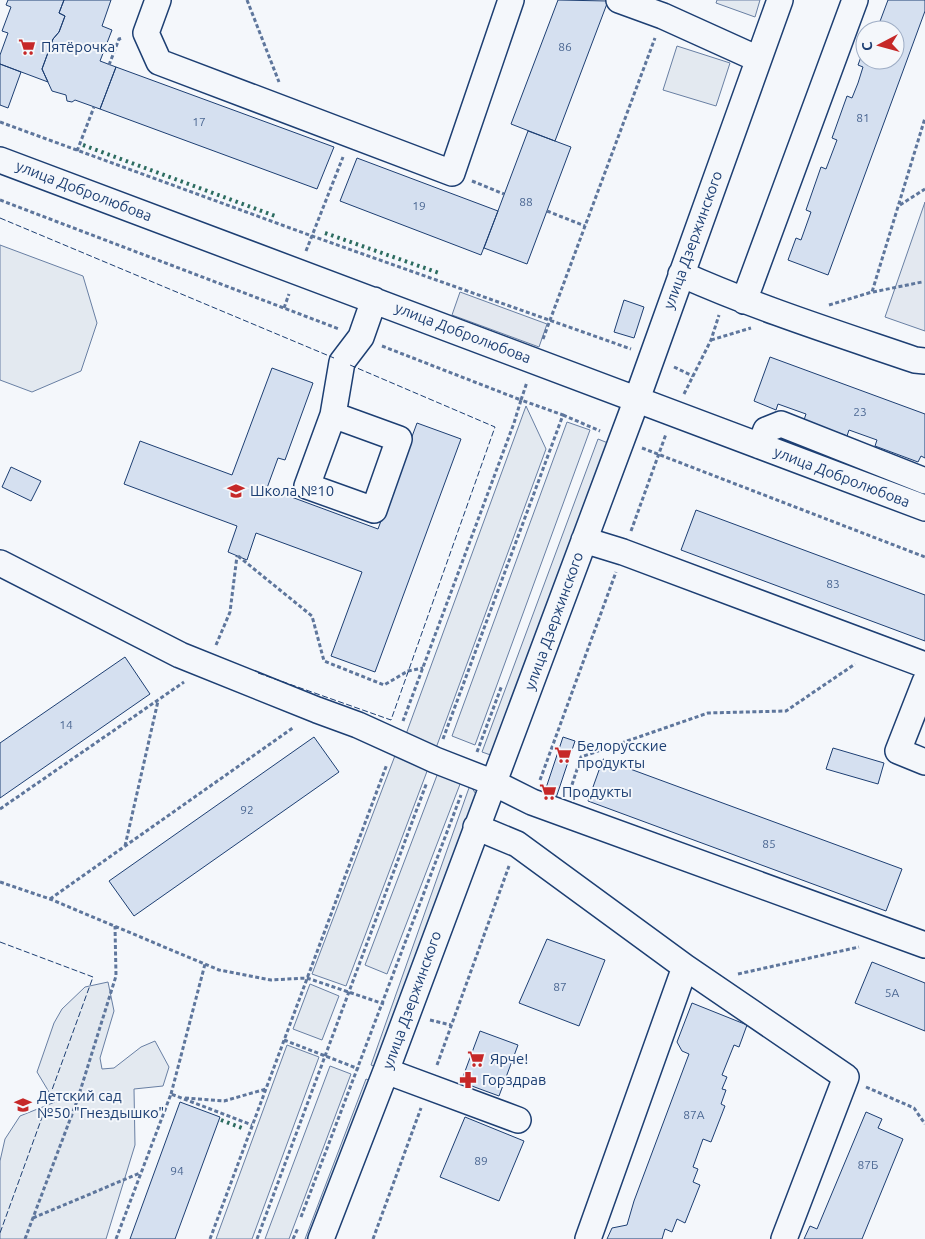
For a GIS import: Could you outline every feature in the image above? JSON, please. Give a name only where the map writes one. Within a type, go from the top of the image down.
[{"type":"street","points":[[158,0],[146,33],[160,62],[452,173],[511,0]]},
{"type":"street","points":[[619,0],[663,16],[758,60]]},
{"type":"street","name":"улица Дзержинского","points":[[321,1239],[386,1071],[620,441],[637,400],[780,0]]},
{"type":"street","points":[[744,301],[855,0]]},
{"type":"street","name":"улица Добролюбова","points":[[0,160],[925,508]]},
{"type":"street","points":[[681,274],[744,301],[915,360],[925,361]]},
{"type":"street","points":[[333,415],[342,362],[361,337],[374,300]]},
{"type":"street","points":[[760,446],[766,430],[780,424],[925,481]]},
{"type":"street","points":[[584,540],[623,552],[925,665]]},
{"type":"street","points":[[0,563],[180,655],[358,725],[435,760],[494,783],[532,802],[925,945]]},
{"type":"street","points":[[925,682],[898,751],[925,762]]},
{"type":"street","points":[[476,827],[517,844],[685,967],[846,1078],[784,1239]]},
{"type":"street","points":[[588,1239],[685,967]]},
{"type":"street","points":[[386,1071],[518,1120]]},
{"type":"path","points":[[247,0],[291,112]]},
{"type":"path","points":[[540,347],[663,16]]},
{"type":"path","points":[[77,151],[94,107]]},
{"type":"path","points":[[872,292],[925,118]]},
{"type":"path","points":[[0,122],[312,236],[652,356],[693,376]]},
{"type":"path","points":[[284,308],[351,135]]},
{"type":"path","points":[[452,173],[504,194]]},
{"type":"path","points":[[899,205],[925,189]]},
{"type":"path","points":[[0,200],[361,337],[599,430],[620,441],[659,454],[925,556]]},
{"type":"path","points":[[547,211],[585,226]]},
{"type":"path","points":[[826,306],[872,292],[922,282]]},
{"type":"path","points":[[711,340],[754,327]]},
{"type":"path","points":[[210,1239],[514,423],[528,379]]},
{"type":"path","points":[[257,1239],[563,416]]},
{"type":"path","points":[[595,439],[599,430]]},
{"type":"path","points":[[0,809],[207,666],[230,612],[237,556],[312,616],[324,661],[384,685],[408,672],[423,668]]},
{"type":"path","points":[[562,813],[581,757],[708,713],[786,711],[879,648]]},
{"type":"path","points":[[293,1239],[506,676]]},
{"type":"path","points":[[125,846],[158,700]]},
{"type":"path","points":[[50,900],[317,710]]},
{"type":"path","points":[[0,882],[115,926],[219,970],[271,980],[307,978],[382,1003],[406,1015],[451,1025]]},
{"type":"path","points":[[25,1239],[76,1101],[116,976],[115,926]]},
{"type":"path","points":[[706,981],[867,946]]},
{"type":"path","points":[[116,1239],[170,1094],[205,964]]},
{"type":"path","points":[[284,1040],[358,1069],[386,1071]]},
{"type":"path","points":[[846,1078],[914,1108],[925,1124]]},
{"type":"path","points":[[182,1098],[224,1101],[266,1089]]},
{"type":"path","points":[[170,1094],[252,1125]]},
{"type":"path","points":[[33,1218],[141,1173]]},
{"type":"shaded area","points":[[717,0],[760,0],[755,17],[716,3]]},
{"type":"shaded area","points":[[677,46],[730,63],[716,106],[663,90]]},
{"type":"shaded area","points":[[925,202],[925,331],[885,317]]},
{"type":"shaded area","points":[[0,245],[83,276],[97,323],[81,371],[32,392],[0,380]]},
{"type":"shaded area","points":[[460,292],[547,324],[539,347],[452,315]]},
{"type":"shaded area","points":[[526,406],[546,449],[436,748],[405,737]]},
{"type":"shaded area","points":[[567,422],[590,430],[475,745],[452,736]]},
{"type":"shaded area","points":[[598,439],[618,447],[502,759],[482,752]]},
{"type":"shaded area","points":[[396,753],[429,766],[346,986],[312,974]]},
{"type":"shaded area","points":[[439,770],[462,779],[387,974],[365,965]]},
{"type":"shaded area","points":[[470,785],[481,802],[386,1071],[371,1065]]},
{"type":"shaded area","points":[[108,982],[114,1011],[100,1058],[102,1069],[114,1068],[141,1047],[155,1041],[169,1067],[163,1086],[134,1089],[135,1145],[106,1239],[0,1239],[0,1161],[5,1139],[20,1116],[55,1102],[37,1072],[54,1023],[62,1009],[85,987]]},
{"type":"shaded area","points":[[310,984],[339,996],[322,1040],[293,1029]]},
{"type":"shaded area","points":[[287,1045],[319,1057],[252,1239],[216,1239]]},
{"type":"shaded area","points":[[330,1066],[351,1074],[289,1239],[265,1239]]},
{"type":"shaded area","points":[[366,1079],[381,1085],[322,1239],[305,1239]]},
{"type":"building","name":"Пятёрочка","points":[[8,0],[64,0],[59,13],[65,16],[59,32],[53,39],[42,69],[48,82],[0,64],[0,55],[8,33],[2,31],[11,7],[6,5]]},
{"type":"building","points":[[64,0],[111,0],[102,26],[112,30],[100,61],[116,67],[100,109],[75,100],[72,102],[67,101],[66,95],[52,91],[42,69],[53,39],[59,32],[65,16],[59,13]]},
{"type":"building","points":[[558,0],[608,1],[555,141],[511,124]]},
{"type":"building","points":[[888,0],[925,0],[925,11],[905,65],[905,20],[880,20]]},
{"type":"building","points":[[0,64],[21,72],[8,108],[0,105]]},
{"type":"building","points":[[116,67],[334,147],[317,189],[100,109]]},
{"type":"building","points":[[862,70],[903,70],[828,275],[788,260],[796,238],[801,240],[811,212],[806,210],[821,167],[826,169],[837,140],[832,138],[847,96],[852,98]]},
{"type":"building","points":[[528,131],[571,147],[527,264],[484,248]]},
{"type":"building","points":[[357,158],[498,211],[481,255],[340,201]]},
{"type":"building","points":[[624,300],[644,307],[634,338],[614,332]]},
{"type":"building","points":[[770,357],[925,414],[925,458],[921,456],[918,462],[875,446],[877,440],[849,430],[847,436],[804,420],[806,414],[778,404],[776,410],[754,401]]},
{"type":"building","points":[[272,368],[313,383],[285,460],[278,458],[267,488],[378,529],[417,423],[461,439],[375,672],[331,656],[362,572],[256,533],[247,560],[228,552],[237,526],[124,484],[140,441],[232,475]]},
{"type":"building","points":[[11,467],[41,481],[31,501],[2,487]]},
{"type":"building","points":[[696,510],[925,595],[925,641],[681,550]]},
{"type":"building","points":[[125,657],[150,694],[0,798],[0,743]]},
{"type":"building","points":[[314,737],[339,772],[134,916],[109,881]]},
{"type":"building","points":[[563,737],[575,741],[555,801],[543,797]]},
{"type":"building","points":[[833,748],[884,763],[878,784],[826,769]]},
{"type":"building","points":[[603,759],[902,869],[886,911],[588,801]]},
{"type":"building","points":[[547,939],[605,960],[579,1026],[519,1003]]},
{"type":"building","points":[[872,962],[925,983],[925,1031],[855,1003]]},
{"type":"building","points":[[692,1003],[747,1025],[739,1047],[734,1045],[722,1075],[727,1077],[722,1089],[726,1090],[721,1104],[725,1106],[711,1142],[703,1139],[693,1167],[698,1169],[693,1182],[700,1185],[685,1223],[677,1219],[672,1232],[665,1229],[662,1239],[607,1239],[612,1228],[627,1225],[634,1201],[689,1054],[682,1051],[677,1042]]},
{"type":"building","points":[[480,1031],[518,1045],[499,1096],[461,1082]]},
{"type":"building","points":[[180,1102],[220,1117],[175,1239],[130,1239]]},
{"type":"building","points":[[866,1112],[882,1119],[878,1128],[903,1139],[862,1239],[804,1239],[810,1226],[817,1229]]},
{"type":"building","points":[[465,1117],[524,1141],[499,1201],[440,1177]]},
{"type":"hedge","points":[[83,145],[278,217]]},
{"type":"hedge","points":[[325,233],[439,273]]},
{"type":"hedge","points":[[221,1120],[242,1128]]},
{"type":"fence","points":[[0,218],[334,358]]},
{"type":"fence","points":[[258,673],[391,720],[495,427],[350,365]]},
{"type":"fence","points":[[0,942],[93,977],[0,1233]]},
{"type":"place","name":"Пятёрочка","points":[[27,47]]},
{"type":"place","name":"Школа №10","points":[[236,491]]},
{"type":"place","name":"Белорусские продукты","points":[[563,755]]},
{"type":"place","name":"Продукты","points":[[548,792]]},
{"type":"place","name":"Ярче!","points":[[476,1059]]},
{"type":"place","name":"Горздрав","points":[[468,1080]]},
{"type":"place","name":"Детский сад №50 \"Гнездышко\"","points":[[23,1105]]}]
